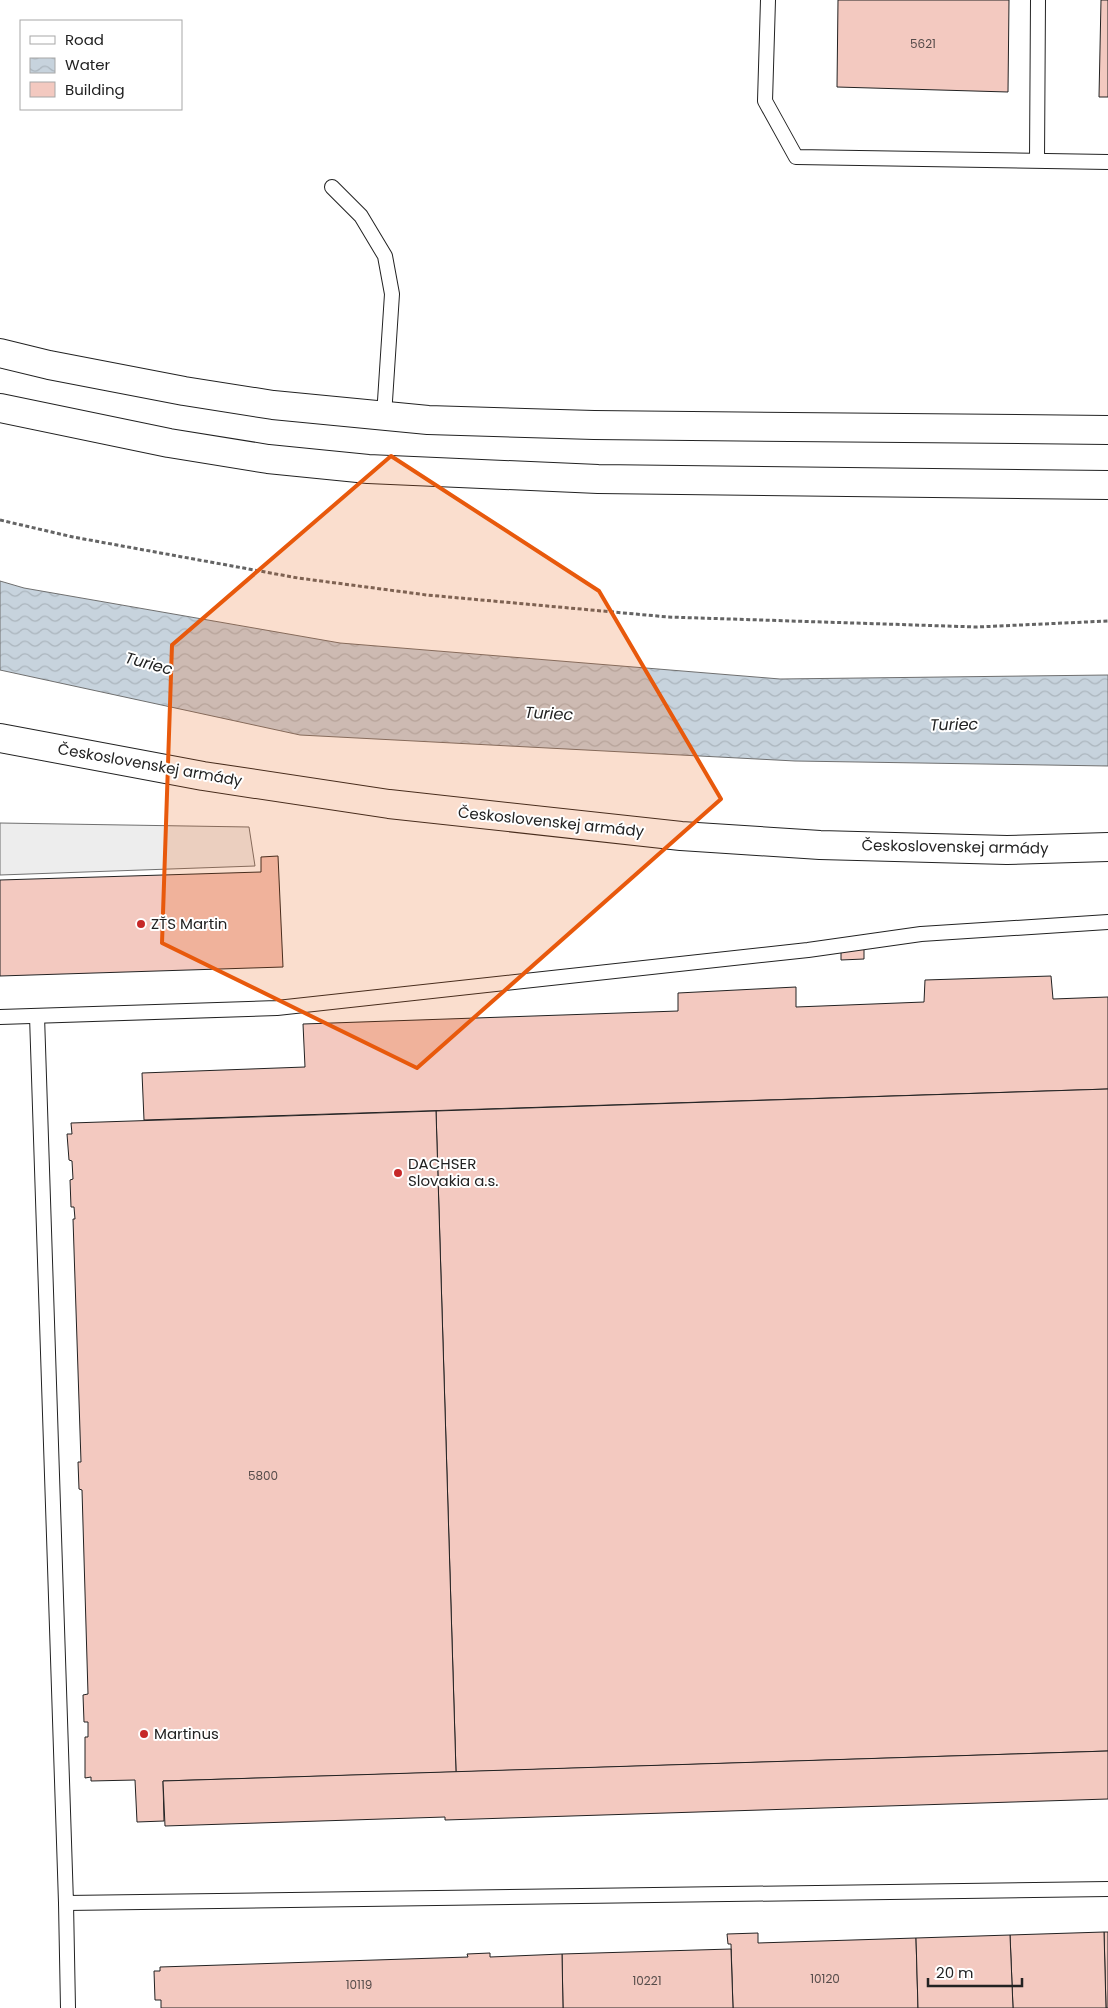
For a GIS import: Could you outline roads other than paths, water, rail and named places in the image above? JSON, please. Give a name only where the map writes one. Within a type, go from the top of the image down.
[{"type":"main road","points":[[0,353],[49,365],[184,391],[273,405],[428,420],[594,425],[1108,430]]},
{"type":"main road","points":[[0,408],[89,428],[204,449],[268,459],[368,469],[598,479],[1108,485]]},
{"type":"main road","name":"Československej armády","points":[[0,738],[203,776],[389,804],[681,836],[820,845],[1007,850],[1108,847]]},
{"type":"lane","points":[[768,0],[765,101],[796,157],[1108,162]]},
{"type":"lane","points":[[1037,160],[1038,0]]},
{"type":"lane","points":[[332,187],[361,216],[386,256],[392,294],[384,416]]},
{"type":"lane","points":[[0,1017],[277,1008],[798,951],[921,934],[1108,922]]},
{"type":"lane","points":[[37,1016],[68,2008]]},
{"type":"lane","points":[[66,1903],[1108,1889]]},
{"type":"water","name":"Turiec","points":[[0,581],[24,588],[340,643],[780,679],[1108,675],[1108,766],[795,761],[300,735],[0,670]]},
{"type":"place","name":"ZŤS Martin","points":[[141,924]]},
{"type":"place","name":"DACHSER Slovakia a.s.","points":[[398,1173]]},
{"type":"place","name":"Martinus","points":[[144,1734]]}]
